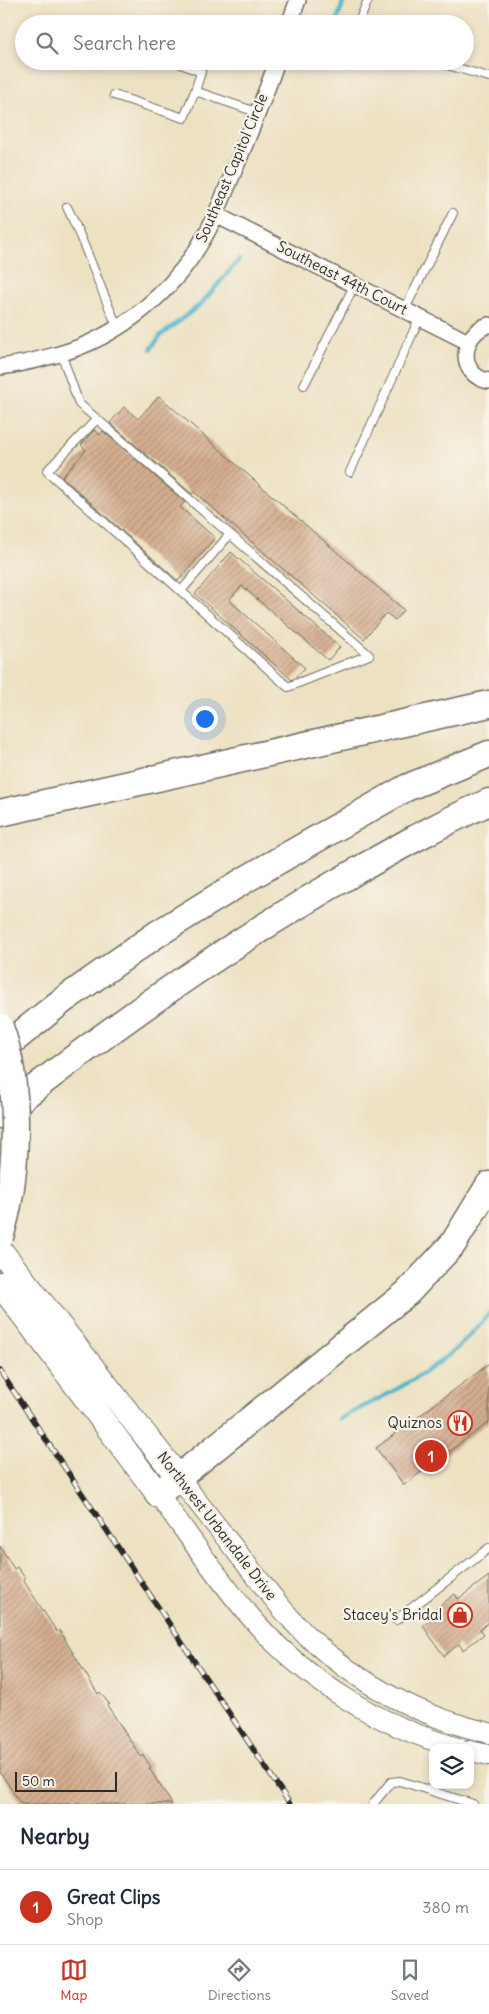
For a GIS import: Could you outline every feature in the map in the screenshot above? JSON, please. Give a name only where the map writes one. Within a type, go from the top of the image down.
[{"type":"highway","points":[[0,814],[489,704]]},
{"type":"highway","points":[[0,1051],[62,1001],[149,939],[240,883],[406,788],[489,754]]},
{"type":"highway","points":[[0,1115],[142,1006],[297,905],[458,816],[489,802]]},
{"type":"highway","points":[[0,1027],[12,1087],[15,1119],[13,1170],[6,1220],[0,1238]]},
{"type":"highway","points":[[158,1494],[407,1294],[453,1244],[489,1185]]},
{"type":"highway","name":"Northwest Urbandale Drive","points":[[0,1250],[178,1477]]},
{"type":"highway","name":"Northwest Urbandale Drive","points":[[0,1284],[158,1494]]},
{"type":"main road","name":"Northwest Urbandale Drive","points":[[178,1477],[284,1611],[335,1660],[365,1682],[398,1701],[432,1716],[489,1733]]},
{"type":"main road","name":"Northwest Urbandale Drive","points":[[158,1494],[250,1616],[304,1668],[337,1692],[371,1713],[408,1730],[447,1744]]},
{"type":"main road","points":[[474,1752],[489,1755]]},
{"type":"street","points":[[293,15],[298,0]]},
{"type":"street","name":"Southeast Capitol Circle","points":[[0,366],[61,353],[95,340],[118,328],[160,296],[193,256],[216,215],[259,113],[273,70]]},
{"type":"street","name":"Southeast 44th Court","points":[[216,215],[468,342]]},
{"type":"street","points":[[489,326],[476,332],[468,342],[466,360],[476,376],[489,381]]},
{"type":"lane","points":[[363,15],[368,0]]},
{"type":"lane","points":[[114,95],[184,118],[201,72],[196,70]]},
{"type":"lane","points":[[464,70],[489,77]]},
{"type":"lane","points":[[195,91],[259,113]]},
{"type":"lane","points":[[66,208],[82,237],[93,271],[118,328]]},
{"type":"lane","points":[[405,309],[453,213]]},
{"type":"lane","points":[[304,385],[355,284]]},
{"type":"lane","points":[[350,472],[420,317]]},
{"type":"lane","points":[[61,353],[79,404],[97,419],[369,654],[288,687],[47,471],[97,419]]},
{"type":"lane","points":[[181,591],[230,534]]},
{"type":"lane","points":[[396,1620],[489,1548]]},
{"type":"lane","points":[[374,1803],[391,1782],[400,1782],[474,1804]]},
{"type":"building","points":[[159,396],[404,610],[395,620],[386,613],[364,639],[194,492],[192,494],[110,423],[124,407],[138,419]]},
{"type":"building","points":[[94,430],[100,435],[103,431],[185,502],[180,507],[215,538],[178,581],[62,477],[86,450],[81,445]]},
{"type":"building","points":[[231,552],[340,647],[328,660],[242,586],[229,600],[305,668],[292,680],[195,594]]},
{"type":"building","points":[[489,1364],[489,1422],[404,1485],[376,1448]]},
{"type":"building","points":[[0,1546],[14,1569],[17,1567],[25,1578],[23,1580],[57,1632],[59,1630],[98,1694],[100,1692],[109,1704],[107,1705],[141,1757],[143,1755],[151,1767],[149,1768],[172,1804],[21,1804],[0,1772]]},
{"type":"building","name":"Stacey's Bridal","points":[[489,1576],[489,1622],[480,1629],[484,1634],[463,1650],[459,1644],[444,1656],[423,1626],[434,1617],[430,1613],[455,1594],[458,1599]]},
{"type":"waterway","points":[[339,15],[344,0]]},
{"type":"waterway","points":[[151,349],[160,336],[201,304],[239,260]]},
{"type":"waterway","points":[[339,1419],[397,1389],[438,1363],[461,1344],[489,1314]]},
{"type":"railway","points":[[0,1371],[290,1804]]},
{"type":"place","name":"Quiznos","points":[[460,1423]]},
{"type":"place","name":"Great Clips","points":[[431,1456]]},
{"type":"place","name":"Stacey's Bridal","points":[[460,1615]]}]
